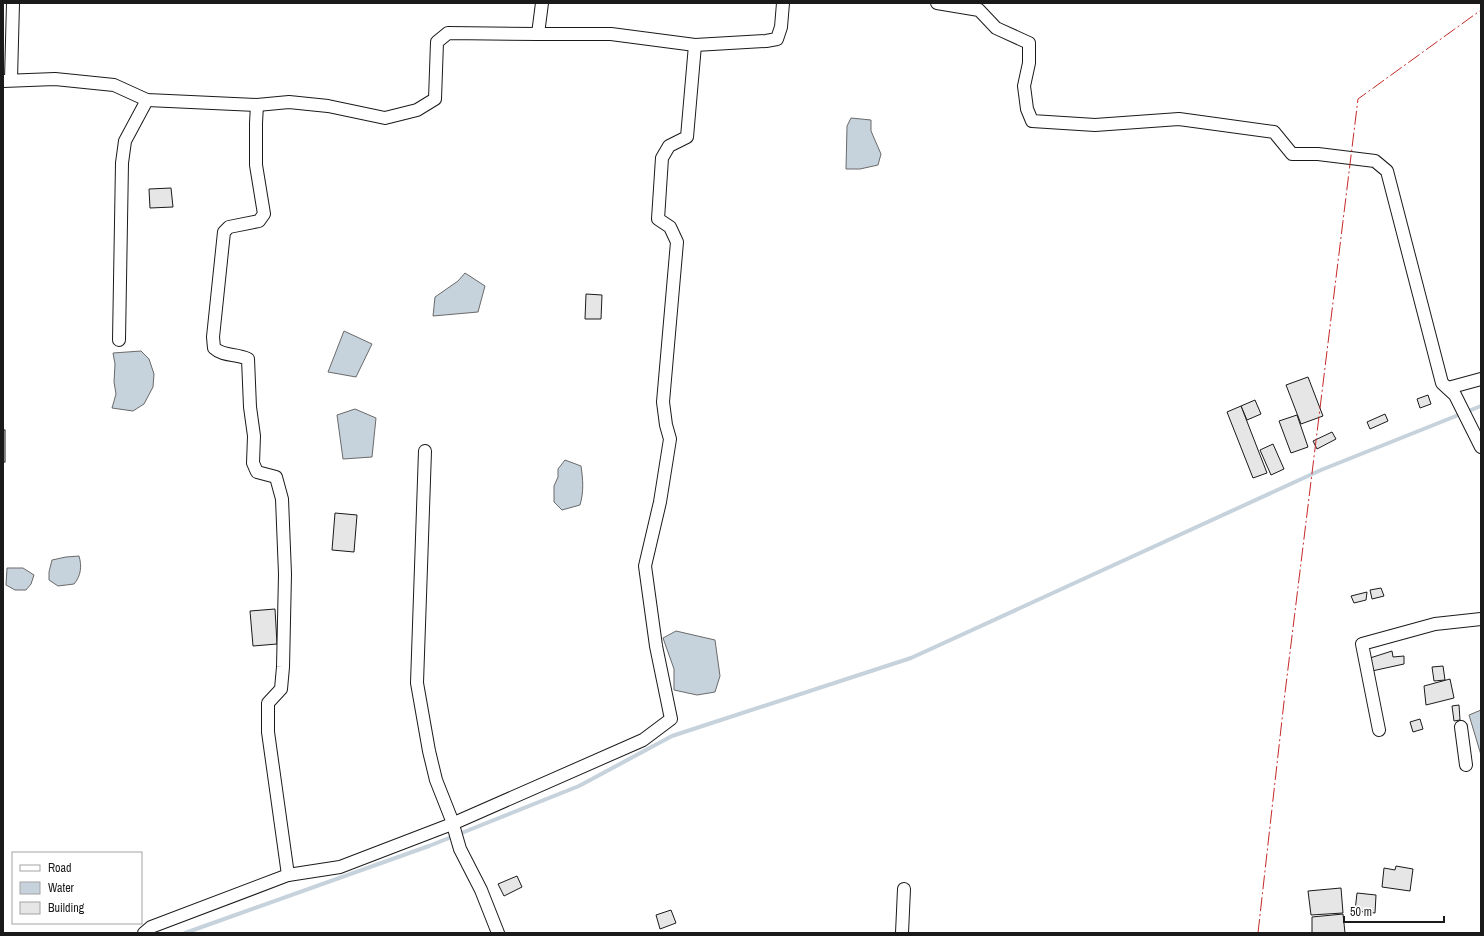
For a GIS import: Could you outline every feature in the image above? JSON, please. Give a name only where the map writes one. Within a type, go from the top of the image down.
[{"type":"street","points":[[13,3],[7,80],[55,79],[114,85],[147,100],[258,105],[289,102],[328,106],[385,118],[417,110],[436,99],[437,42],[448,33],[611,34],[695,45],[766,41],[777,39],[781,27],[783,3]]},
{"type":"street","points":[[538,34],[542,3]]},
{"type":"street","points":[[937,3],[979,10],[996,28],[1029,43],[1028,63],[1024,86],[1027,109],[1032,121],[1095,125],[1179,119],[1274,132],[1292,154],[1318,154],[1375,161],[1387,171],[1442,383],[1454,395],[1481,447]]},
{"type":"street","points":[[144,933],[151,927],[288,875],[340,867],[455,831],[643,740],[671,719],[656,646],[645,566],[660,502],[670,439],[666,426],[663,402],[677,242],[670,227],[658,219],[662,158],[669,146],[686,137],[695,45]]},
{"type":"street","points":[[119,340],[122,163],[125,141],[147,100]]},
{"type":"street","points":[[258,105],[256,123],[256,165],[264,214],[259,221],[229,227],[224,232],[213,337],[214,348],[220,353],[240,355],[248,359],[250,407],[254,436],[253,463],[257,472],[276,477],[282,499],[285,574],[283,667],[281,689],[268,703],[268,732],[288,875]]},
{"type":"street","points":[[1448,388],[1481,379]]},
{"type":"street","points":[[425,451],[417,683],[429,751],[436,780],[460,849],[481,890],[498,933]]},
{"type":"street","points":[[1379,730],[1362,644],[1435,624],[1481,619]]},
{"type":"street","points":[[1461,727],[1466,765]]},
{"type":"street","points":[[902,933],[904,889]]},
{"type":"water","points":[[851,118],[871,120],[871,131],[881,154],[878,165],[860,169],[846,169],[847,126]]},
{"type":"water","points":[[465,273],[485,286],[478,312],[433,316],[435,297],[458,281]]},
{"type":"water","points":[[344,331],[372,344],[356,377],[328,372]]},
{"type":"water","points":[[141,351],[149,359],[154,374],[153,387],[144,404],[133,411],[112,408],[116,394],[113,353]]},
{"type":"water","points":[[355,409],[376,418],[372,457],[343,459],[337,415]]},
{"type":"water","points":[[565,460],[581,466],[583,490],[580,505],[562,510],[554,502],[554,486],[558,477],[558,469]]},
{"type":"water","points":[[79,556],[80,571],[74,584],[58,586],[49,580],[52,560]]},
{"type":"water","points":[[7,568],[23,568],[34,575],[31,584],[26,590],[15,590],[6,585]]},
{"type":"water","points":[[676,631],[715,640],[720,676],[715,692],[697,695],[674,690],[674,669],[663,638]]},
{"type":"water","points":[[1481,710],[1481,755],[1469,715]]},
{"type":"building","points":[[171,188],[173,207],[150,208],[149,189]]},
{"type":"building","points":[[586,294],[602,295],[601,319],[585,319]]},
{"type":"building","points":[[1308,377],[1323,416],[1301,424],[1286,385]]},
{"type":"building","points":[[1428,395],[1431,404],[1420,408],[1417,399]]},
{"type":"building","points":[[1255,400],[1261,414],[1247,420],[1241,406]]},
{"type":"building","points":[[1241,406],[1267,473],[1253,478],[1227,412]]},
{"type":"building","points":[[1385,414],[1388,421],[1370,429],[1367,422]]},
{"type":"building","points":[[1297,415],[1308,447],[1291,453],[1279,421]]},
{"type":"building","points":[[3,430],[5,430],[5,462],[3,462]]},
{"type":"building","points":[[1332,432],[1336,439],[1317,449],[1313,441]]},
{"type":"building","points":[[1273,444],[1284,469],[1271,475],[1260,450]]},
{"type":"building","points":[[335,513],[357,515],[354,552],[332,550]]},
{"type":"building","points":[[1381,588],[1384,596],[1372,599],[1370,590]]},
{"type":"building","points":[[1367,592],[1366,600],[1354,603],[1351,596]]},
{"type":"building","points":[[275,609],[277,644],[253,646],[250,611]]},
{"type":"building","points":[[1392,651],[1393,657],[1404,656],[1404,664],[1372,671],[1370,658]]},
{"type":"building","points":[[1443,666],[1445,680],[1434,681],[1432,667]]},
{"type":"building","points":[[1450,679],[1454,698],[1426,705],[1424,686]]},
{"type":"building","points":[[1459,705],[1460,720],[1454,721],[1452,706]]},
{"type":"building","points":[[1420,719],[1423,729],[1413,732],[1410,722]]},
{"type":"building","points":[[1396,866],[1413,869],[1410,891],[1382,887],[1384,868],[1395,870]]},
{"type":"building","points":[[517,876],[522,887],[504,896],[498,884]]},
{"type":"building","points":[[1341,888],[1343,913],[1311,915],[1308,891]]},
{"type":"building","points":[[1357,893],[1376,895],[1375,913],[1355,911]]},
{"type":"building","points":[[671,910],[676,923],[660,929],[656,915]]},
{"type":"building","points":[[1343,914],[1345,933],[1312,933],[1312,917]]},
{"type":"waterway","points":[[185,933],[429,846],[579,786],[672,736],[911,658],[1321,470],[1481,406]]},
{"type":"power","points":[[1258,933],[1285,693],[1358,99],[1481,10]]}]
